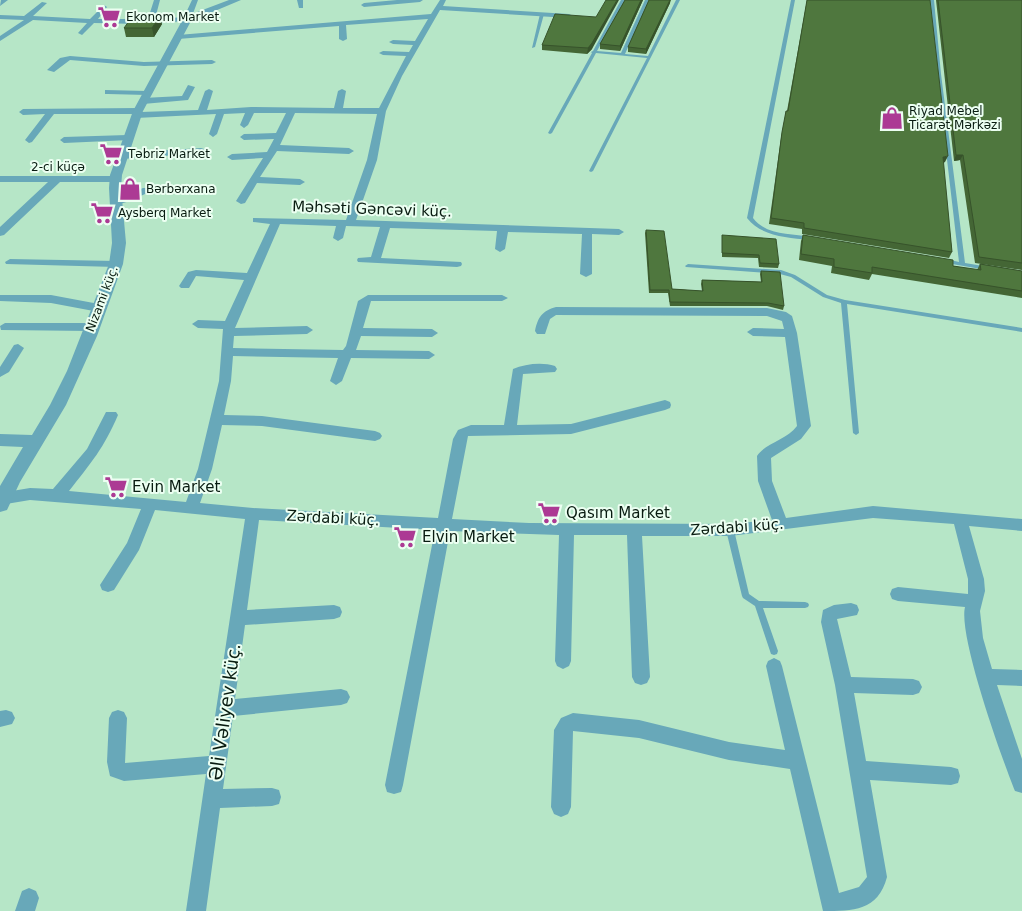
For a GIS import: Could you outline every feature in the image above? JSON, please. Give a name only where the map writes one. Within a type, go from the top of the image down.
[{"type":"street","points":[[0,4],[5,0]]},
{"type":"street","points":[[151,21],[157,0]]},
{"type":"street","name":"Nizami küç.","points":[[1,500],[66,390],[99,308],[116,264],[119,243],[116,179],[127,138],[141,105],[164,64],[184,36],[195,0]]},
{"type":"street","points":[[0,17],[151,21],[190,17],[238,0]]},
{"type":"street","points":[[364,5],[420,0]]},
{"type":"street","points":[[0,39],[30,17],[44,2]]},
{"type":"street","points":[[338,238],[372,160],[382,111],[417,43],[441,4],[569,16]]},
{"type":"street","points":[[82,34],[104,7]]},
{"type":"street","points":[[184,36],[433,16]]},
{"type":"street","points":[[342,23],[343,39]]},
{"type":"street","points":[[254,31],[255,42]]},
{"type":"street","points":[[393,42],[417,43]]},
{"type":"street","points":[[383,53],[411,54]]},
{"type":"street","points":[[51,70],[63,60],[70,58],[164,64],[212,62]]},
{"type":"street","points":[[23,112],[51,112],[141,105],[185,98],[191,87]]},
{"type":"street","points":[[202,112],[209,91]]},
{"type":"street","points":[[338,110],[342,91]]},
{"type":"street","points":[[108,92],[141,105],[202,112],[250,110],[382,111]]},
{"type":"street","points":[[265,110],[270,98]]},
{"type":"street","points":[[244,125],[250,110]]},
{"type":"street","points":[[241,201],[271,152],[292,110]]},
{"type":"street","points":[[213,134],[221,111]]},
{"type":"street","points":[[29,140],[51,112]]},
{"type":"street","points":[[244,137],[279,136]]},
{"type":"street","points":[[64,140],[127,138]]},
{"type":"street","points":[[232,157],[271,152],[349,150]]},
{"type":"street","points":[[122,156],[201,151]]},
{"type":"street","name":"2-ci küçə","points":[[0,179],[116,179]]},
{"type":"street","points":[[0,233],[56,180]]},
{"type":"street","points":[[255,180],[300,182]]},
{"type":"street","points":[[116,202],[127,199],[143,190],[184,190]]},
{"type":"street","points":[[257,220],[276,221]]},
{"type":"street","name":"Məhsəti Gəncəvi küç.","points":[[191,508],[205,469],[225,381],[228,329],[276,221],[620,232]]},
{"type":"street","points":[[375,260],[386,224]]},
{"type":"street","points":[[500,249],[503,228]]},
{"type":"street","points":[[586,274],[587,232]]},
{"type":"street","points":[[362,260],[457,264]]},
{"type":"street","points":[[10,262],[116,264]]},
{"type":"street","points":[[186,286],[192,274],[196,273],[252,277]]},
{"type":"street","points":[[0,298],[61,300],[86,307],[99,308]]},
{"type":"street","points":[[336,381],[346,354],[352,347],[364,301],[368,298],[502,298]]},
{"type":"street","points":[[541,331],[543,316],[547,313],[576,310],[775,313],[788,319],[804,426],[802,432],[793,439],[764,456],[762,463],[770,498],[782,525]]},
{"type":"street","points":[[198,324],[228,329],[307,330]]},
{"type":"street","points":[[5,327],[91,327]]},
{"type":"street","points":[[356,332],[432,333]]},
{"type":"street","points":[[754,332],[791,333]]},
{"type":"street","points":[[0,374],[18,348]]},
{"type":"street","points":[[228,352],[428,355]]},
{"type":"street","points":[[510,430],[518,372],[524,369],[551,369]]},
{"type":"street","points":[[394,785],[460,438],[463,433],[471,430],[571,430],[665,405]]},
{"type":"street","points":[[57,496],[92,453],[100,441],[111,415]]},
{"type":"street","points":[[216,420],[262,421],[375,436]]},
{"type":"street","points":[[0,440],[36,441]]},
{"type":"street","name":"Zərdabi küç.","points":[[1,500],[30,494],[253,514],[567,530],[730,530],[782,525],[873,512],[1022,525]]},
{"type":"street","points":[[108,585],[134,546],[150,504]]},
{"type":"street","name":"Əli Vəliyev küç.","points":[[196,911],[253,514]]},
{"type":"street","points":[[960,519],[976,579],[977,591],[973,602],[972,623],[998,718],[1022,784]]},
{"type":"street","points":[[563,661],[567,530]]},
{"type":"street","points":[[634,530],[641,677]]},
{"type":"street","points":[[898,594],[973,602]]},
{"type":"street","points":[[774,658],[796,761],[832,908],[865,896],[873,890],[877,876],[844,685],[829,622],[829,615],[834,612],[851,610]]},
{"type":"street","points":[[238,618],[334,612]]},
{"type":"street","points":[[986,677],[1022,678]]},
{"type":"street","points":[[844,685],[913,688]]},
{"type":"street","points":[[226,708],[341,697]]},
{"type":"street","points":[[118,718],[116,762],[117,768],[124,772],[218,764]]},
{"type":"street","points":[[561,807],[563,730],[567,724],[573,722],[639,729],[729,751],[796,761]]},
{"type":"street","points":[[859,770],[951,776]]},
{"type":"street","points":[[212,799],[272,797]]},
{"type":"lane","points":[[550,133],[623,0]]},
{"type":"lane","points":[[622,55],[647,0]]},
{"type":"lane","points":[[793,0],[750,218],[758,227],[767,231],[818,240]]},
{"type":"lane","points":[[932,0],[962,264]]},
{"type":"lane","points":[[591,171],[678,1],[670,1]]},
{"type":"lane","points":[[532,47],[542,14]]},
{"type":"lane","points":[[593,52],[649,57]]},
{"type":"lane","points":[[942,261],[996,269]]},
{"type":"lane","points":[[688,266],[787,274],[825,296],[844,302],[1022,330]]},
{"type":"lane","points":[[844,302],[856,433]]},
{"type":"lane","points":[[730,530],[746,596],[758,604],[805,605]]},
{"type":"lane","points":[[758,604],[774,658]]},
{"type":"building","points":[[606,0],[617,0],[588,48],[542,45],[555,14],[596,17]]},
{"type":"building","points":[[625,0],[641,0],[620,46],[600,44]]},
{"type":"building","points":[[649,0],[670,0],[646,49],[628,47]]},
{"type":"building","points":[[807,0],[930,0],[948,156],[943,157],[952,252],[804,228],[804,223],[771,218],[782,132],[786,111],[788,111]]},
{"type":"building","points":[[938,0],[1022,0],[1022,263],[979,257],[963,155],[956,155]]},
{"type":"building","points":[[160,16],[152,28],[124,28],[132,17]]},
{"type":"building","points":[[646,230],[664,231],[672,289],[703,291],[702,280],[762,282],[761,271],[780,272],[784,306],[768,303],[670,302],[669,290],[650,290]]},
{"type":"building","points":[[722,235],[776,239],[779,264],[760,263],[759,255],[722,253]]},
{"type":"building","points":[[803,235],[953,260],[953,266],[981,270],[980,264],[1022,271],[1022,291],[872,267],[872,273],[834,267],[834,259],[801,254]]},
{"type":"place","name":"Ekonom Market","points":[[109,17]]},
{"type":"place","name":"Riyad Mebel Ticarət Mərkəzi","points":[[892,118]]},
{"type":"place","name":"Təbriz Market","points":[[111,154]]},
{"type":"place","name":"Bərbərxana","points":[[130,189]]},
{"type":"place","name":"Aysberq Market","points":[[102,213]]},
{"type":"place","name":"Evin Market","points":[[116,487]]},
{"type":"place","name":"Qasım Market","points":[[549,513]]},
{"type":"place","name":"Elvin Market","points":[[405,537]]}]
